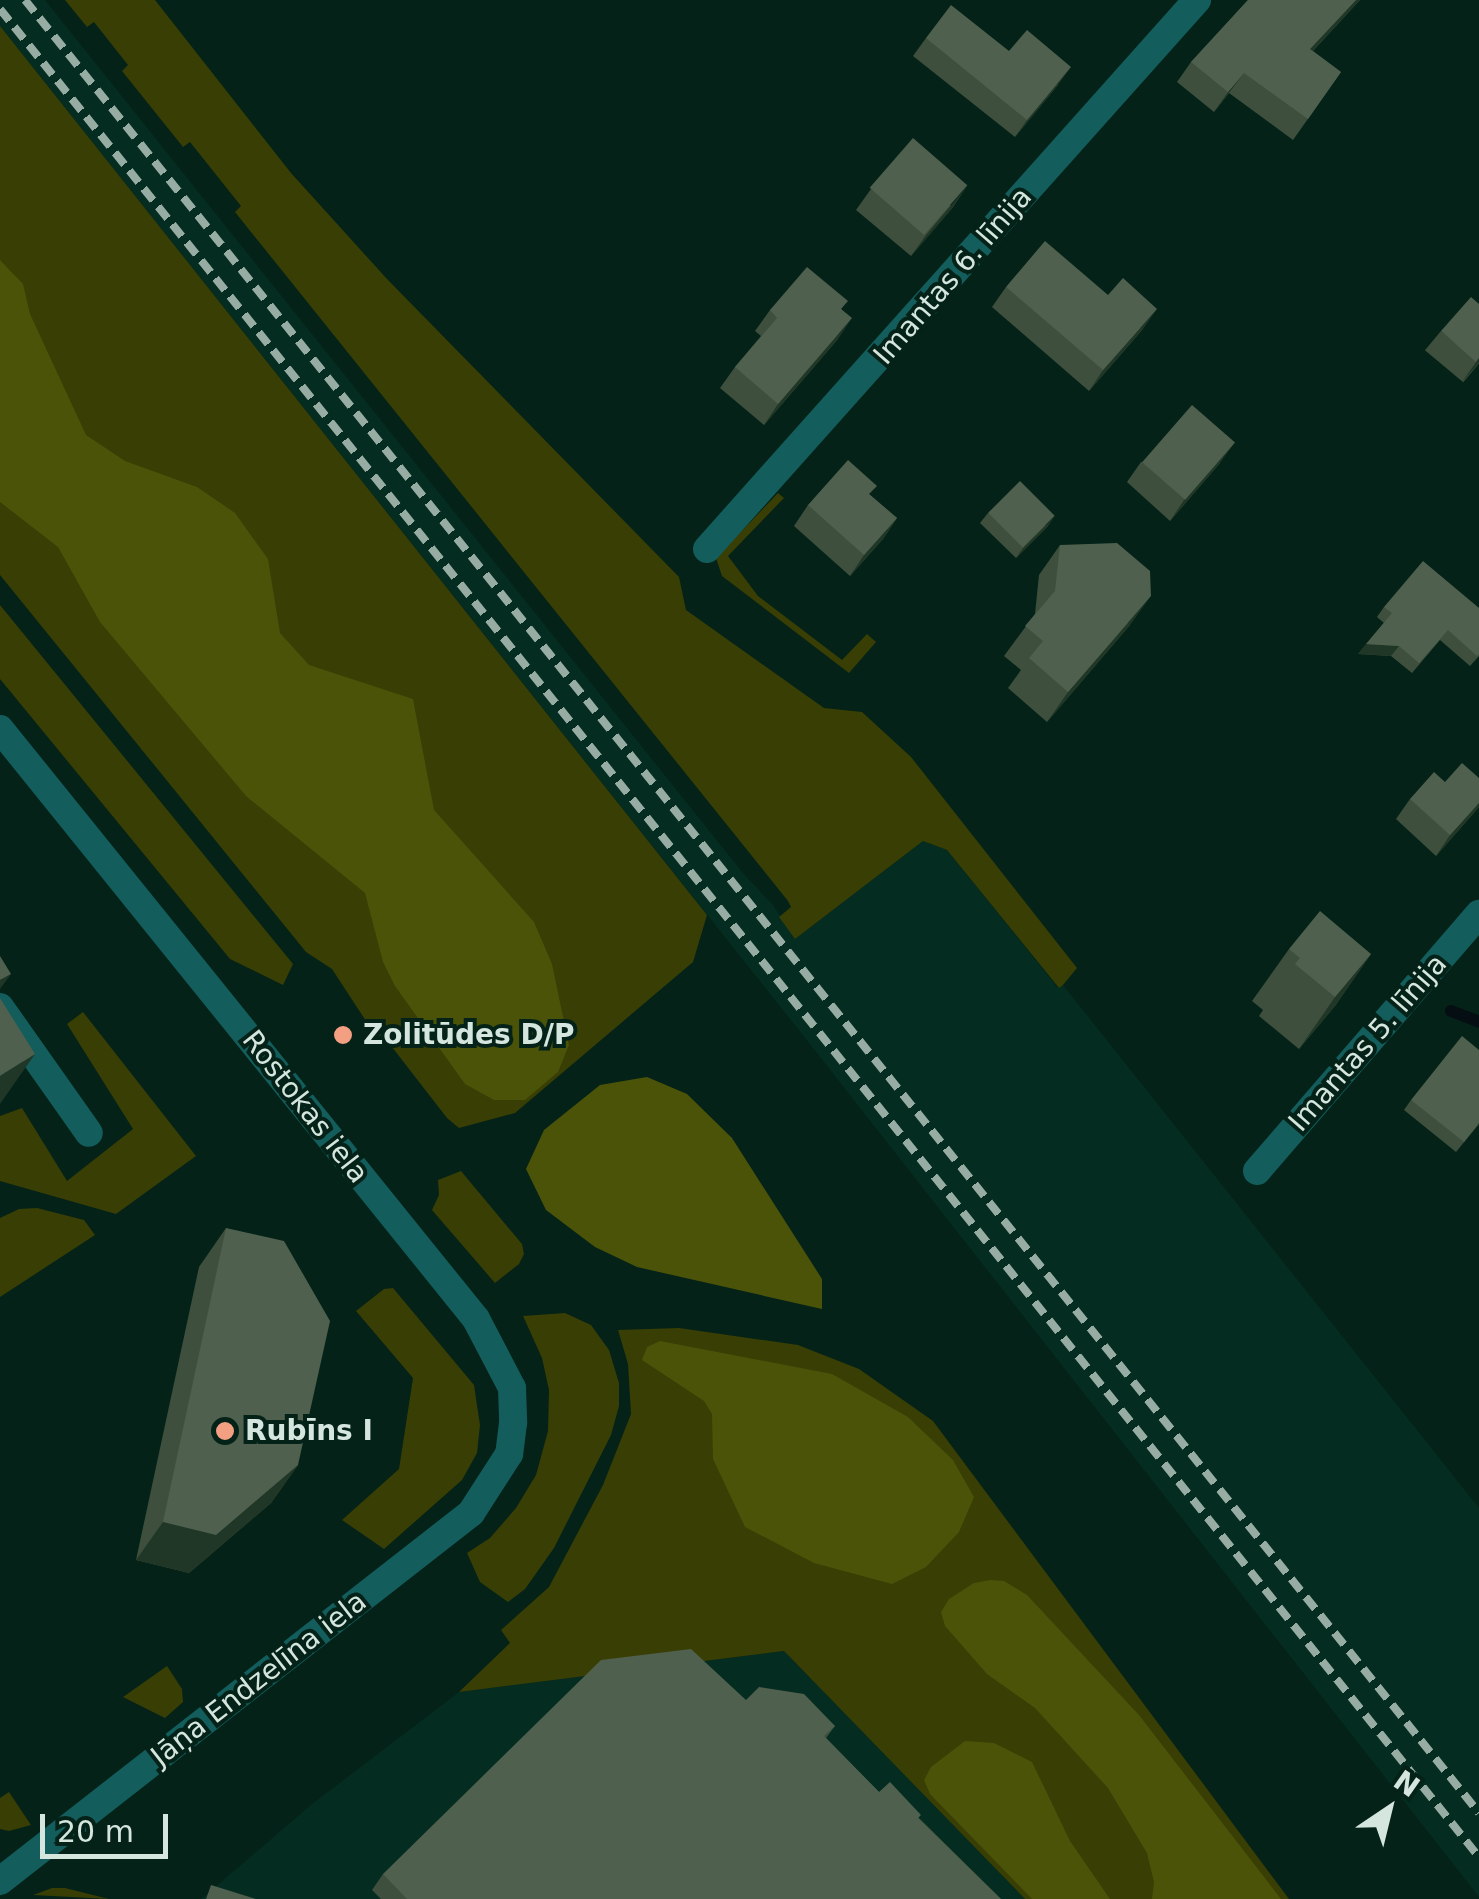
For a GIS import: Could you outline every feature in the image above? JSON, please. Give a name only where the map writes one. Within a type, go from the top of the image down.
[{"type":"street","name":"Imantas 6. līnija","points":[[708,549],[1197,0]]},
{"type":"street","name":"Rostokas iela","points":[[0,729],[476,1319],[512,1388],[513,1423],[509,1454],[471,1513]]},
{"type":"street","name":"Imantas 5. līnija","points":[[1257,1171],[1479,914]]},
{"type":"street","points":[[0,1007],[89,1133]]},
{"type":"street","name":"Jāņa Endzelīna iela","points":[[0,1882],[471,1513]]},
{"type":"shaded area","points":[[0,0],[45,0],[743,873],[773,905],[795,939],[923,841],[947,850],[1058,988],[1063,985],[1479,1508],[1479,1897],[802,1034],[0,26]]},
{"type":"shaded area","points":[[784,1651],[1025,1899],[201,1899],[312,1804],[459,1692]]},
{"type":"green space","points":[[65,0],[155,0],[291,173],[387,279],[679,577],[686,610],[824,708],[862,712],[911,757],[1077,968],[1063,985],[1059,988],[947,850],[923,841],[795,939],[779,917],[791,907],[788,901],[235,212],[241,206],[190,142],[183,147],[122,71],[128,65],[94,22],[87,27]]},
{"type":"green space","points":[[0,26],[707,915],[693,962],[515,1113],[459,1128],[447,1118],[385,1038],[379,1041],[332,969],[306,952],[0,575]]},
{"type":"green space","points":[[0,260],[23,284],[30,314],[86,435],[125,461],[197,487],[235,513],[268,559],[280,633],[309,665],[413,699],[434,810],[534,922],[552,964],[569,1045],[558,1072],[525,1100],[494,1100],[465,1084],[395,986],[383,962],[365,893],[246,796],[100,622],[58,547],[0,502]]},
{"type":"green space","points":[[778,493],[784,498],[728,556],[758,596],[842,660],[867,634],[876,642],[849,673],[722,576],[716,558]]},
{"type":"green space","points":[[0,605],[293,964],[283,985],[230,959],[0,679]]},
{"type":"green space","points":[[83,1012],[196,1156],[116,1214],[0,1181],[0,1116],[22,1108],[67,1181],[133,1129],[67,1024]]},
{"type":"green space","points":[[647,1077],[687,1094],[732,1138],[822,1279],[822,1309],[637,1267],[595,1247],[546,1210],[526,1169],[544,1130],[600,1085]]},
{"type":"green space","points":[[461,1171],[522,1244],[524,1254],[519,1264],[495,1283],[432,1210],[439,1195],[438,1180]]},
{"type":"green space","points":[[37,1208],[84,1220],[95,1235],[0,1297],[0,1218],[19,1209]]},
{"type":"green space","points":[[393,1288],[474,1385],[480,1425],[477,1453],[462,1480],[384,1549],[342,1520],[399,1469],[413,1378],[356,1311],[384,1289]]},
{"type":"green space","points":[[565,1313],[591,1325],[609,1350],[619,1383],[619,1406],[611,1435],[554,1548],[525,1589],[508,1602],[480,1582],[467,1553],[490,1538],[516,1508],[536,1475],[548,1431],[549,1390],[542,1358],[523,1316]]},
{"type":"green space","points":[[679,1328],[798,1345],[859,1369],[933,1421],[1289,1899],[1025,1899],[784,1651],[459,1692],[510,1643],[501,1630],[549,1587],[603,1485],[631,1414],[628,1364],[618,1330]]},
{"type":"green space","points":[[660,1341],[832,1374],[908,1417],[953,1460],[974,1497],[959,1532],[926,1567],[892,1584],[814,1563],[745,1527],[713,1459],[712,1414],[704,1401],[642,1360],[647,1347]]},
{"type":"green space","points":[[1004,1581],[1027,1595],[1139,1715],[1281,1899],[1152,1899],[1154,1882],[1147,1853],[1108,1788],[1035,1708],[987,1674],[945,1626],[941,1612],[949,1599],[974,1583]]},
{"type":"green space","points":[[167,1666],[182,1689],[183,1702],[165,1718],[123,1697]]},
{"type":"green space","points":[[965,1741],[994,1743],[1032,1762],[1070,1841],[1110,1899],[1032,1899],[930,1794],[924,1780],[931,1767]]},
{"type":"green space","points":[[9,1792],[31,1825],[9,1831],[0,1829],[0,1798]]},
{"type":"green space","points":[[65,1888],[109,1899],[33,1895]]},
{"type":"building","points":[[1248,0],[1356,0],[1310,49],[1341,72],[1308,119],[1244,73],[1228,92],[1191,62]]},
{"type":"building","points":[[951,5],[1009,51],[1027,30],[1071,67],[1027,120],[926,38]]},
{"type":"building","points":[[913,138],[967,185],[924,235],[870,188]]},
{"type":"building","points":[[1045,241],[1108,295],[1123,278],[1157,309],[1103,370],[1006,287]]},
{"type":"building","points":[[807,267],[848,301],[841,309],[852,318],[778,404],[735,367],[777,318],[770,310]]},
{"type":"building","points":[[1471,297],[1479,304],[1476,362],[1441,331]]},
{"type":"building","points":[[1192,405],[1235,442],[1185,500],[1142,462]]},
{"type":"building","points":[[848,460],[877,486],[869,494],[897,518],[864,555],[808,505]]},
{"type":"building","points":[[1020,481],[1055,516],[1023,547],[988,513]]},
{"type":"building","points":[[1117,543],[1150,571],[1151,596],[1068,692],[1029,658],[1043,641],[1025,626],[1055,591],[1060,545]]},
{"type":"building","points":[[1423,561],[1479,608],[1477,656],[1448,630],[1419,663],[1399,646],[1366,644],[1392,613],[1384,607]]},
{"type":"building","points":[[1462,763],[1479,778],[1479,803],[1450,835],[1410,799],[1434,772],[1445,782]]},
{"type":"building","points":[[1320,911],[1371,954],[1335,997],[1295,964],[1300,958],[1289,949]]},
{"type":"building","points":[[0,956],[11,974],[0,980]]},
{"type":"building","points":[[0,998],[35,1054],[0,1076]]},
{"type":"building","points":[[1462,1036],[1479,1050],[1479,1123],[1464,1142],[1411,1100]]},
{"type":"building","name":"Rubīns I","points":[[226,1228],[284,1241],[330,1321],[298,1465],[216,1535],[163,1522]]},
{"type":"building","points":[[691,1649],[746,1700],[759,1687],[804,1694],[835,1726],[824,1736],[879,1792],[890,1782],[921,1815],[918,1818],[1001,1899],[407,1899],[383,1874],[601,1660]]},
{"type":"building","points":[[211,1885],[256,1899],[206,1899]]},
{"type":"waterway","points":[[1451,1011],[1479,1022]]},
{"type":"railway","points":[[25,0],[1479,1813]]},
{"type":"railway","points":[[0,9],[1479,1857]]},
{"type":"place","name":"Zolitūdes D/P","points":[[343,1035]]},
{"type":"place","name":"Rubīns I","points":[[225,1431]]}]
